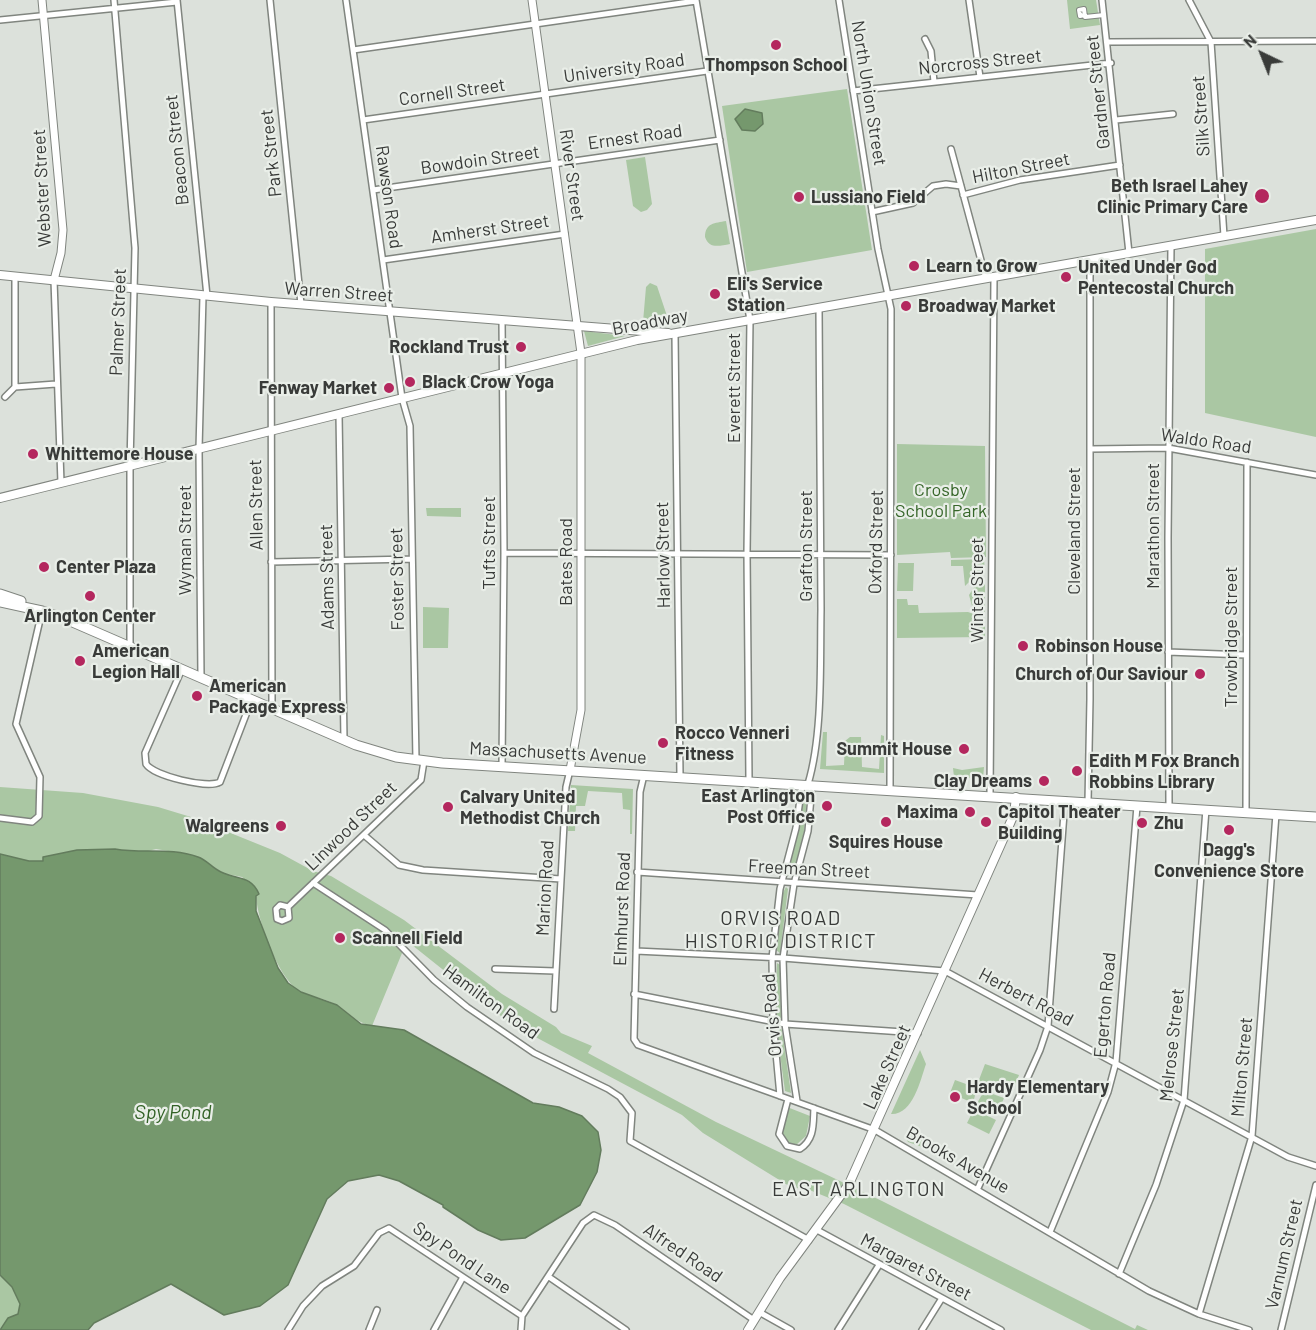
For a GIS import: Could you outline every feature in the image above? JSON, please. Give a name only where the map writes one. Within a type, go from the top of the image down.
[{"type":"highway","name":"Massachusetts Avenue","points":[[0,594],[201,677],[344,740],[382,753],[420,760],[1316,817]]},
{"type":"highway","name":"Massachusetts Avenue","points":[[0,602],[42,611]]},
{"type":"main road","name":"Broadway","points":[[0,498],[581,353],[750,320],[1316,220]]},
{"type":"main road","name":"Warren Street","points":[[0,275],[271,302],[578,324],[675,334]]},
{"type":"main road","name":"Lake Street","points":[[748,1330],[849,1185],[1014,814],[1016,798]]},
{"type":"street","name":"Webster Street","points":[[42,0],[63,230],[61,253],[54,280],[61,483]]},
{"type":"street","name":"Palmer Street","points":[[114,0],[135,248],[130,465],[130,647]]},
{"type":"street","name":"Park Street","points":[[270,0],[301,304]]},
{"type":"street","name":"Rawson Road","points":[[346,0],[402,398]]},
{"type":"street","name":"River Street","points":[[532,0],[581,353]]},
{"type":"street","name":"North Union Street","points":[[839,0],[872,212],[888,296]]},
{"type":"street","points":[[969,0],[980,77]]},
{"type":"street","name":"Gardner Street","points":[[1102,0],[1109,42],[1129,253]]},
{"type":"street","name":"Silk Street","points":[[1189,0],[1211,42],[1224,236]]},
{"type":"street","points":[[0,20],[177,1]]},
{"type":"street","name":"Beacon Street","points":[[177,1],[205,296]]},
{"type":"street","points":[[353,50],[696,1]]},
{"type":"street","name":"Everett Street","points":[[696,1],[750,320],[747,553],[749,780]]},
{"type":"street","points":[[1085,15],[1105,15]]},
{"type":"street","points":[[926,39],[931,51],[934,82]]},
{"type":"street","points":[[1109,42],[1316,41]]},
{"type":"street","name":"Norcross Street","points":[[853,91],[1111,63]]},
{"type":"street","name":"University Road","points":[[546,94],[707,71]]},
{"type":"street","name":"Cornell Street","points":[[363,120],[546,94]]},
{"type":"street","points":[[1116,120],[1173,114]]},
{"type":"street","name":"Ernest Road","points":[[555,164],[720,140]]},
{"type":"street","name":"Winter Street","points":[[951,149],[963,195],[990,278],[990,795]]},
{"type":"street","name":"Bowdoin Street","points":[[373,190],[555,164]]},
{"type":"street","name":"Hilton Street","points":[[963,195],[1020,180],[1120,165]]},
{"type":"street","points":[[872,212],[913,203],[933,186],[946,184],[961,186]]},
{"type":"street","name":"Amherst Street","points":[[383,260],[565,234]]},
{"type":"street","name":"Marathon Street","points":[[1169,806],[1168,448],[1171,246]]},
{"type":"street","name":"Cleveland Street","points":[[1088,802],[1090,260]]},
{"type":"street","points":[[15,277],[15,387]]},
{"type":"street","name":"Wyman Street","points":[[201,677],[199,449],[205,296]]},
{"type":"street","name":"Oxford Street","points":[[888,296],[891,321],[890,789]]},
{"type":"street","name":"Allen Street","points":[[271,302],[272,708]]},
{"type":"street","name":"Grafton Street","points":[[808,784],[812,771],[819,700],[821,554],[819,308]]},
{"type":"street","name":"Tufts Street","points":[[502,320],[504,373],[502,766]]},
{"type":"street","name":"Harlow Street","points":[[675,334],[680,776]]},
{"type":"street","name":"Bates Road","points":[[570,770],[581,710],[581,353]]},
{"type":"street","points":[[5,397],[15,387],[56,384]]},
{"type":"street","name":"Foster Street","points":[[402,398],[410,426],[412,559],[420,760]]},
{"type":"street","name":"Adams Street","points":[[339,414],[344,740]]},
{"type":"street","name":"Waldo Road","points":[[1090,448],[1168,448],[1316,475]]},
{"type":"street","name":"Trowbridge Street","points":[[1246,812],[1247,462]]},
{"type":"street","points":[[504,553],[891,555]]},
{"type":"street","points":[[271,562],[412,559]]},
{"type":"street","points":[[0,818],[32,822],[39,816],[39,777],[19,734],[16,721],[42,611]]},
{"type":"street","points":[[1168,652],[1246,655]]},
{"type":"street","points":[[182,669],[145,753],[146,764],[154,772],[208,786],[220,782],[252,699]]},
{"type":"street","name":"Linwood Street","points":[[288,907],[421,780],[424,773],[420,760]]},
{"type":"street","name":"Marion Road","points":[[554,1009],[566,788],[570,770]]},
{"type":"street","name":"Elmhurst Road","points":[[638,1045],[634,1039],[634,994],[640,792],[645,774]]},
{"type":"street","name":"Orvis Road","points":[[780,1096],[773,1021],[772,958],[782,883],[808,784]]},
{"type":"street","name":"Orvis Road","points":[[797,1101],[785,1024],[783,958],[794,884],[808,831],[808,784]]},
{"type":"street","points":[[978,1188],[1040,1050],[1048,1026],[1065,800]]},
{"type":"street","name":"Egerton Road","points":[[1050,1233],[1108,1092],[1116,1062],[1137,804]]},
{"type":"street","name":"Melrose Street","points":[[1119,1274],[1156,1185],[1184,1100],[1206,809]]},
{"type":"street","name":"Milton Street","points":[[1199,1314],[1251,1136],[1276,814]]},
{"type":"street","points":[[364,835],[387,856],[407,867],[561,879]]},
{"type":"street","name":"Freeman Street","points":[[638,872],[978,895]]},
{"type":"street","name":"Hamilton Road","points":[[313,884],[385,930],[467,1007],[534,1053],[620,1097],[633,1113],[629,1136],[634,1143],[809,1240]]},
{"type":"street","points":[[636,951],[783,958],[945,971]]},
{"type":"street","points":[[495,969],[555,971]]},
{"type":"street","name":"Herbert Road","points":[[945,971],[1288,1157],[1316,1166]]},
{"type":"street","points":[[634,994],[785,1024],[918,1033]]},
{"type":"street","name":"Brooks Avenue","points":[[638,1045],[875,1130],[978,1188],[1119,1274],[1199,1314],[1250,1330]]},
{"type":"street","points":[[788,1099],[779,1134],[787,1146],[800,1149],[808,1143],[813,1130],[814,1108]]},
{"type":"street","name":"Varnum Street","points":[[1281,1330],[1316,1185]]},
{"type":"street","name":"Alfred Road","points":[[549,1277],[583,1222],[594,1215],[615,1225],[754,1320]]},
{"type":"street","name":"Spy Pond Lane","points":[[288,1330],[303,1306],[322,1286],[354,1266],[384,1229],[393,1228],[522,1316]]},
{"type":"street","name":"Margaret Street","points":[[817,1230],[1001,1330]]},
{"type":"street","points":[[838,1330],[879,1265]]},
{"type":"street","points":[[434,1330],[463,1277]]},
{"type":"street","points":[[521,1330],[522,1316],[549,1277],[626,1330]]},
{"type":"street","points":[[922,1330],[942,1298]]},
{"type":"street","points":[[369,1330],[377,1310]]},
{"type":"street","points":[[759,1312],[791,1330]]},
{"type":"green space","points":[[1067,0],[1096,0],[1100,25],[1070,29]]},
{"type":"green space","points":[[847,89],[872,250],[747,272],[722,106]]},
{"type":"green space","points":[[645,157],[652,204],[647,210],[641,212],[633,206],[626,160]]},
{"type":"green space","points":[[726,221],[730,244],[715,246],[709,243],[705,232],[709,226]]},
{"type":"green space","points":[[1316,229],[1316,437],[1205,413],[1205,249]]},
{"type":"green space","points":[[650,283],[657,286],[670,325],[643,322],[646,287]]},
{"type":"green space","points":[[584,331],[625,336],[588,346]]},
{"type":"green space","name":"Crosby School Park","points":[[897,444],[985,446],[986,557],[951,558],[950,552],[897,555]]},
{"type":"green space","points":[[426,508],[461,508],[461,517],[427,516]]},
{"type":"green space","points":[[984,559],[985,574],[975,576],[965,586],[963,566],[951,566],[951,560]]},
{"type":"green space","points":[[898,563],[914,563],[913,591],[897,591]]},
{"type":"green space","points":[[985,581],[985,612],[972,606],[969,595],[976,584]]},
{"type":"green space","points":[[897,599],[907,599],[908,605],[918,605],[919,613],[968,612],[985,618],[985,637],[897,638]]},
{"type":"green space","points":[[423,607],[449,608],[448,648],[423,648]]},
{"type":"green space","points":[[823,732],[827,732],[826,766],[844,765],[845,741],[850,737],[861,737],[862,767],[879,769],[881,735],[884,736],[884,773],[820,769]]},
{"type":"green space","points":[[984,767],[983,779],[954,777],[953,768],[962,770]]},
{"type":"green space","points":[[571,785],[633,789],[632,834],[630,834],[630,810],[623,809],[622,793],[588,791],[585,806],[576,806],[575,831],[568,831]]},
{"type":"green space","points":[[0,787],[83,793],[158,807],[191,817],[280,853],[313,871],[331,876],[404,920],[502,994],[556,1027],[561,1033],[592,1046],[588,1053],[716,1122],[882,1201],[1135,1329],[1137,1325],[1148,1330],[1091,1330],[844,1204],[802,1187],[794,1189],[703,1133],[682,1115],[511,1024],[407,941],[372,1026],[367,1025],[337,1005],[298,990],[290,983],[276,960],[264,932],[257,905],[256,895],[259,894],[242,877],[222,873],[204,860],[187,854],[156,849],[140,853],[77,850],[44,857],[43,861],[29,861],[0,854]]},
{"type":"green space","points":[[804,795],[807,797],[804,832],[793,876],[788,876]]},
{"type":"green space","points":[[786,887],[788,889],[780,953],[776,950],[777,918],[780,901]]},
{"type":"green space","points":[[777,963],[780,965],[781,1019],[778,1020],[775,1012]]},
{"type":"green space","points":[[780,1026],[791,1093],[785,1091],[777,1032],[777,1027]]},
{"type":"green space","points":[[920,1050],[926,1064],[915,1096],[905,1109],[891,1114]]},
{"type":"green space","points":[[985,1064],[1019,1075],[1010,1097],[977,1085]]},
{"type":"green space","points":[[955,1080],[977,1088],[973,1103],[950,1093]]},
{"type":"green space","points":[[984,1091],[1004,1098],[997,1115],[976,1105]]},
{"type":"green space","points":[[787,1107],[810,1116],[806,1136],[796,1145],[788,1144],[782,1137]]},
{"type":"green space","points":[[974,1109],[996,1120],[989,1134],[967,1123]]},
{"type":"green space","points":[[908,1133],[917,1133],[927,1141],[925,1148],[908,1142],[905,1136]]},
{"type":"green space","points":[[0,1275],[12,1287],[20,1304],[18,1314],[8,1318],[0,1329]]},
{"type":"water","points":[[745,109],[762,113],[763,124],[755,131],[742,130],[735,119]]},
{"type":"water","name":"Spy Pond","points":[[115,849],[188,854],[201,858],[221,872],[248,881],[259,894],[256,896],[256,911],[278,968],[288,983],[301,992],[337,1005],[361,1024],[404,1030],[533,1103],[559,1107],[582,1116],[598,1132],[601,1150],[597,1172],[580,1205],[525,1238],[501,1240],[478,1230],[443,1205],[399,1181],[379,1175],[348,1181],[327,1199],[288,1285],[260,1306],[224,1315],[171,1284],[94,1323],[88,1330],[0,1330],[8,1318],[18,1314],[20,1304],[12,1287],[0,1275],[0,854],[29,861],[43,861],[43,857],[77,850]]},
{"type":"place","name":"Thompson School","points":[[776,45]]},
{"type":"place","name":"Beth Israel Lahey Clinic Primary Care","points":[[1262,196]]},
{"type":"place","name":"Lussiano Field","points":[[799,197]]},
{"type":"place","name":"Learn to Grow","points":[[914,266]]},
{"type":"place","name":"United Under God Pentecostal Church","points":[[1066,277]]},
{"type":"place","name":"Eli's Service Station","points":[[715,294]]},
{"type":"place","name":"Broadway Market","points":[[906,306]]},
{"type":"place","name":"Rockland Trust","points":[[521,347]]},
{"type":"place","name":"Black Crow Yoga","points":[[410,382]]},
{"type":"place","name":"Fenway Market","points":[[389,388]]},
{"type":"place","name":"Whittemore House","points":[[33,454]]},
{"type":"place","name":"Center Plaza","points":[[44,567]]},
{"type":"place","name":"Arlington Center","points":[[90,596]]},
{"type":"place","name":"Robinson House","points":[[1023,646]]},
{"type":"place","name":"American Legion Hall","points":[[80,661]]},
{"type":"place","name":"Church of Our Saviour","points":[[1200,674]]},
{"type":"place","name":"American Package Express","points":[[197,696]]},
{"type":"place","name":"Rocco Venneri Fitness","points":[[663,743]]},
{"type":"place","name":"Summit House","points":[[964,749]]},
{"type":"place","name":"Edith M Fox Branch Robbins Library","points":[[1077,771]]},
{"type":"place","name":"Clay Dreams","points":[[1044,781]]},
{"type":"place","name":"East Arlington Post Office","points":[[827,806]]},
{"type":"place","name":"Calvary United Methodist Church","points":[[448,807]]},
{"type":"place","name":"Maxima","points":[[970,812]]},
{"type":"place","name":"Squires House","points":[[886,822]]},
{"type":"place","name":"Capitol Theater Building","points":[[986,822]]},
{"type":"place","name":"Zhu","points":[[1142,823]]},
{"type":"place","name":"Walgreens","points":[[281,826]]},
{"type":"place","name":"Dagg's Convenience Store","points":[[1229,830]]},
{"type":"place","name":"Scannell Field","points":[[340,938]]},
{"type":"place","name":"Hardy Elementary School","points":[[955,1097]]},
{"type":"district","name":"ORVIS ROAD HISTORIC DISTRICT","points":[[781,930]]},
{"type":"district","name":"EAST ARLINGTON","points":[[859,1189]]}]
